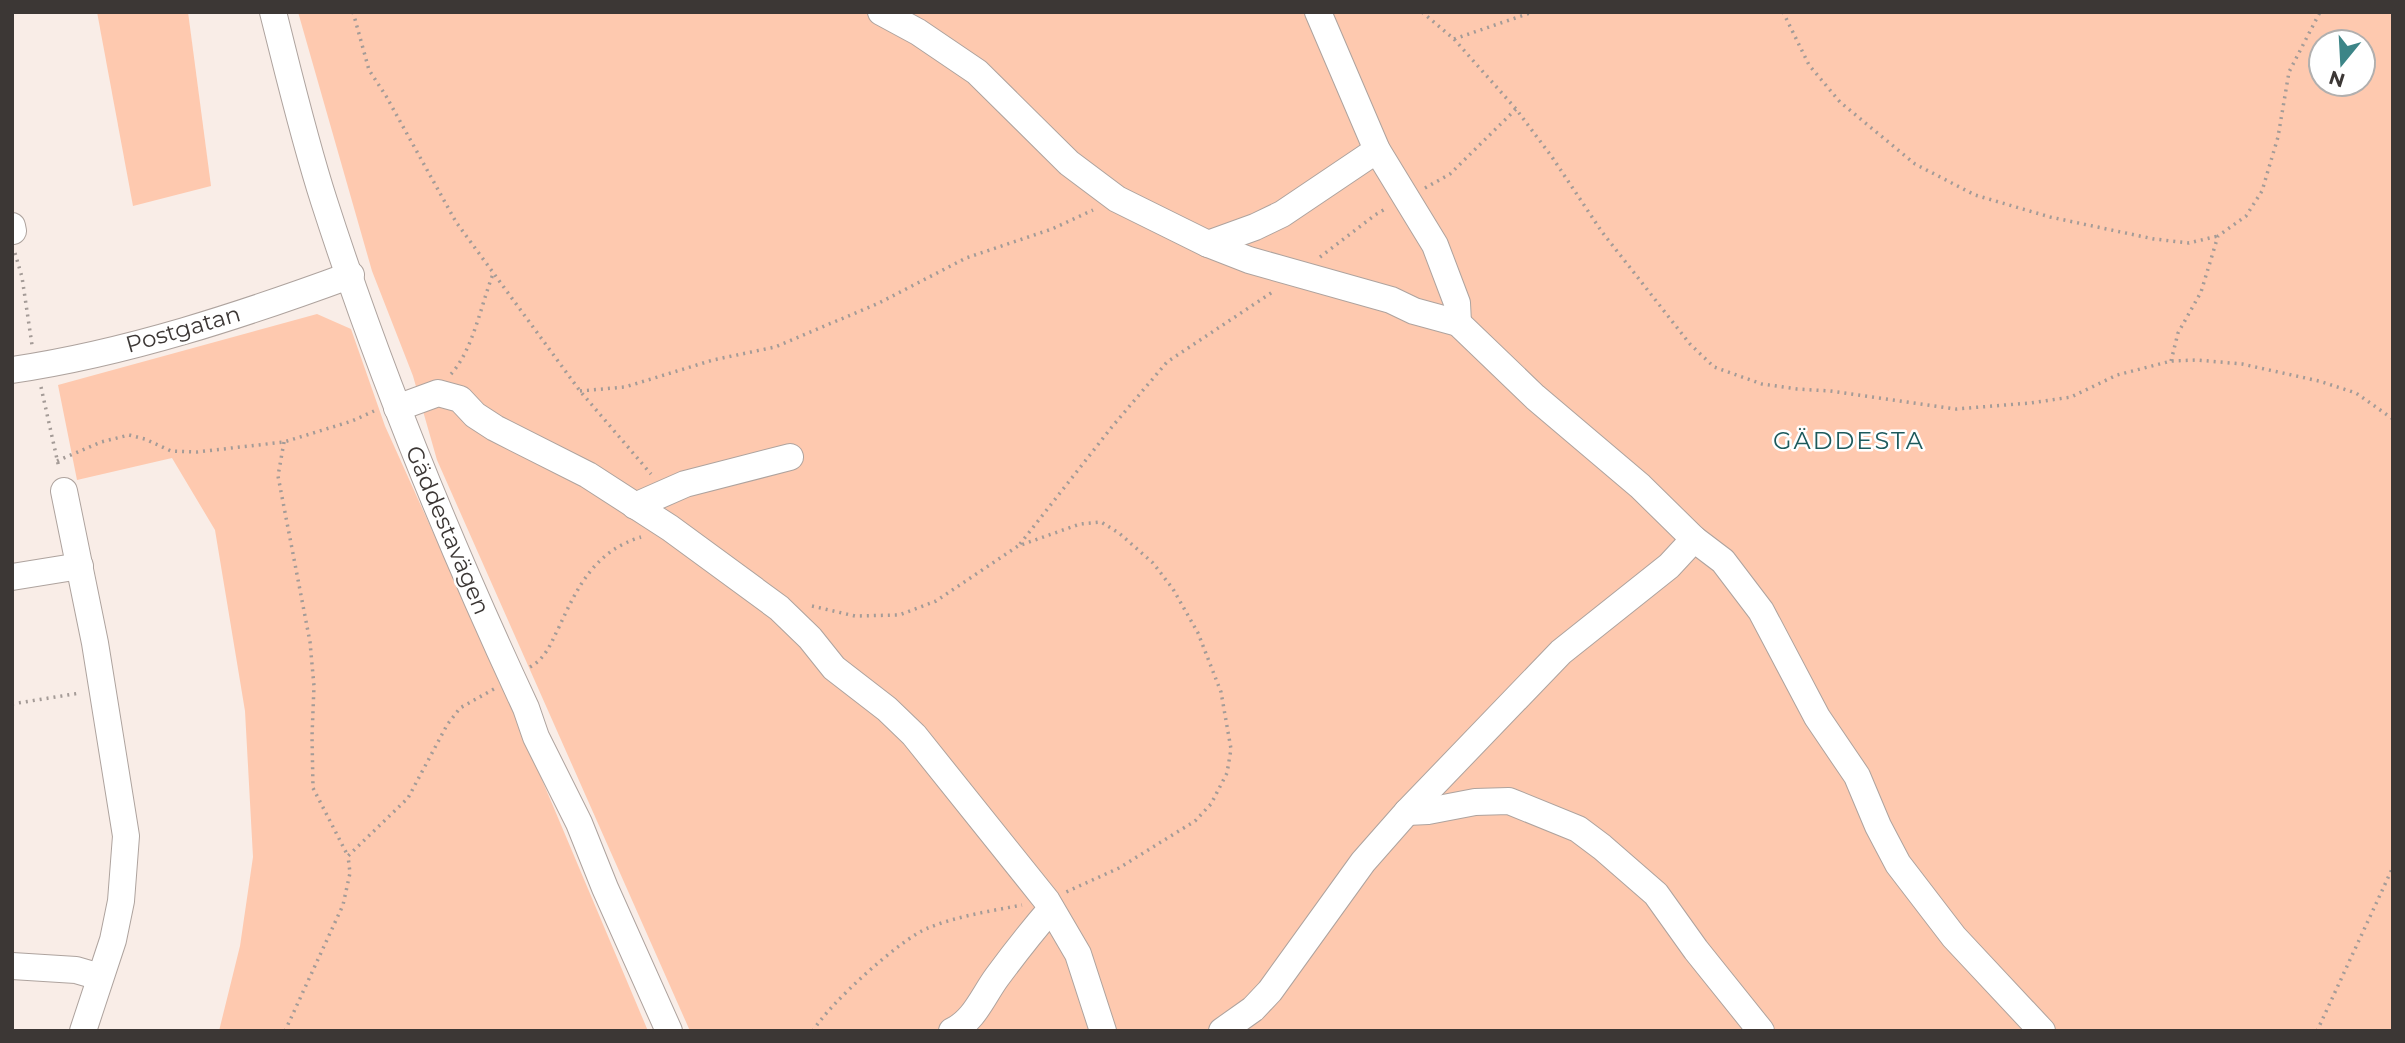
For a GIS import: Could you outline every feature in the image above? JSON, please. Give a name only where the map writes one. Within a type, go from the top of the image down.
[{"type":"street","name":"Gäddestavägen","points":[[273,12],[324,202],[397,408],[536,737],[579,823],[669,1031]]},
{"type":"street","points":[[881,12],[918,32],[977,72],[1069,163],[1118,199],[1208,244],[1249,260],[1391,300],[1458,323],[1535,397],[1640,486],[1694,539],[1723,561],[1761,611],[1817,717],[1857,776],[1898,864],[1954,937],[2042,1031]]},
{"type":"street","points":[[1318,12],[1377,150],[1435,245],[1457,303],[1458,323]]},
{"type":"street","points":[[1208,244],[1282,214],[1377,150]]},
{"type":"street","name":"Postgatan","points":[[12,370],[94,355],[280,301],[351,275]]},
{"type":"street","points":[[397,408],[438,393],[460,399],[475,415],[495,428],[589,475],[670,528],[779,608],[810,638],[834,668],[887,709],[914,735],[1049,905],[1078,954],[1103,1031]]},
{"type":"street","points":[[635,506],[685,484],[790,457]]},
{"type":"street","points":[[64,491],[103,689],[126,836],[121,901],[113,940],[83,1031]]},
{"type":"street","points":[[1222,1031],[1253,1009],[1270,991],[1363,862],[1407,812],[1562,653],[1669,566],[1694,539]]},
{"type":"street","points":[[12,577],[80,566]]},
{"type":"street","points":[[1407,812],[1475,802],[1509,801],[1578,829],[1656,894],[1696,950],[1761,1031]]},
{"type":"street","points":[[952,1031],[972,1015],[1049,905]]},
{"type":"street","points":[[12,965],[76,970],[100,977]]},
{"type":"path","points":[[353,12],[369,70],[456,222],[580,391],[667,492]]},
{"type":"path","points":[[1422,12],[1454,38],[1516,109],[1602,232],[1690,344],[1714,367],[1762,384],[1956,409],[2071,397],[2117,375],[2171,361],[2197,360],[2242,364],[2319,381],[2356,393],[2393,419]]},
{"type":"path","points":[[1454,38],[1534,12]]},
{"type":"path","points":[[1790,12],[1784,14],[1809,65],[1840,102],[1915,164],[1975,195],[2050,217],[2154,239],[2189,243],[2218,236],[2246,216],[2262,191],[2278,137],[2289,72],[2320,12]]},
{"type":"path","points":[[1018,546],[1167,362],[1298,274],[1375,215],[1450,174],[1516,109]]},
{"type":"path","points":[[580,391],[625,387],[713,360],[775,347],[880,303],[966,258],[1052,229],[1118,199]]},
{"type":"path","points":[[2171,361],[2178,333],[2200,292],[2218,236]]},
{"type":"path","points":[[12,257],[16,257],[22,277],[33,350]]},
{"type":"path","points":[[432,395],[458,366],[470,343],[493,274]]},
{"type":"path","points":[[40,381],[64,491]]},
{"type":"path","points":[[57,461],[101,442],[129,435],[171,451],[197,452],[284,442],[352,421],[377,410],[397,408]]},
{"type":"path","points":[[284,442],[278,476],[310,642],[314,686],[313,788],[348,856],[350,873],[343,905],[285,1031]]},
{"type":"path","points":[[810,605],[855,616],[899,615],[936,601],[1018,546],[1080,524],[1101,522],[1119,533],[1153,563],[1198,633],[1221,692],[1231,749],[1227,773],[1211,804],[1195,821],[1119,868],[1049,905],[975,914],[926,928],[871,968],[813,1031]]},
{"type":"path","points":[[348,856],[408,798],[447,724],[460,708],[540,662],[550,647],[570,602],[596,562],[622,543],[670,528]]},
{"type":"path","points":[[12,704],[103,689]]},
{"type":"path","points":[[2317,1031],[2393,867]]},
{"type":"shaded area","points":[[97,12],[188,12],[211,186],[133,206]]},
{"type":"shaded area","points":[[298,12],[2393,12],[2393,1031],[690,1031],[437,460],[413,376],[372,271]]},
{"type":"shaded area","points":[[317,314],[351,329],[385,426],[502,685],[648,1031],[219,1031],[240,946],[253,857],[245,711],[215,530],[172,458],[77,480],[58,385]]},
{"type":"district","name":"GÄDDESTA","points":[[1849,440]]}]
